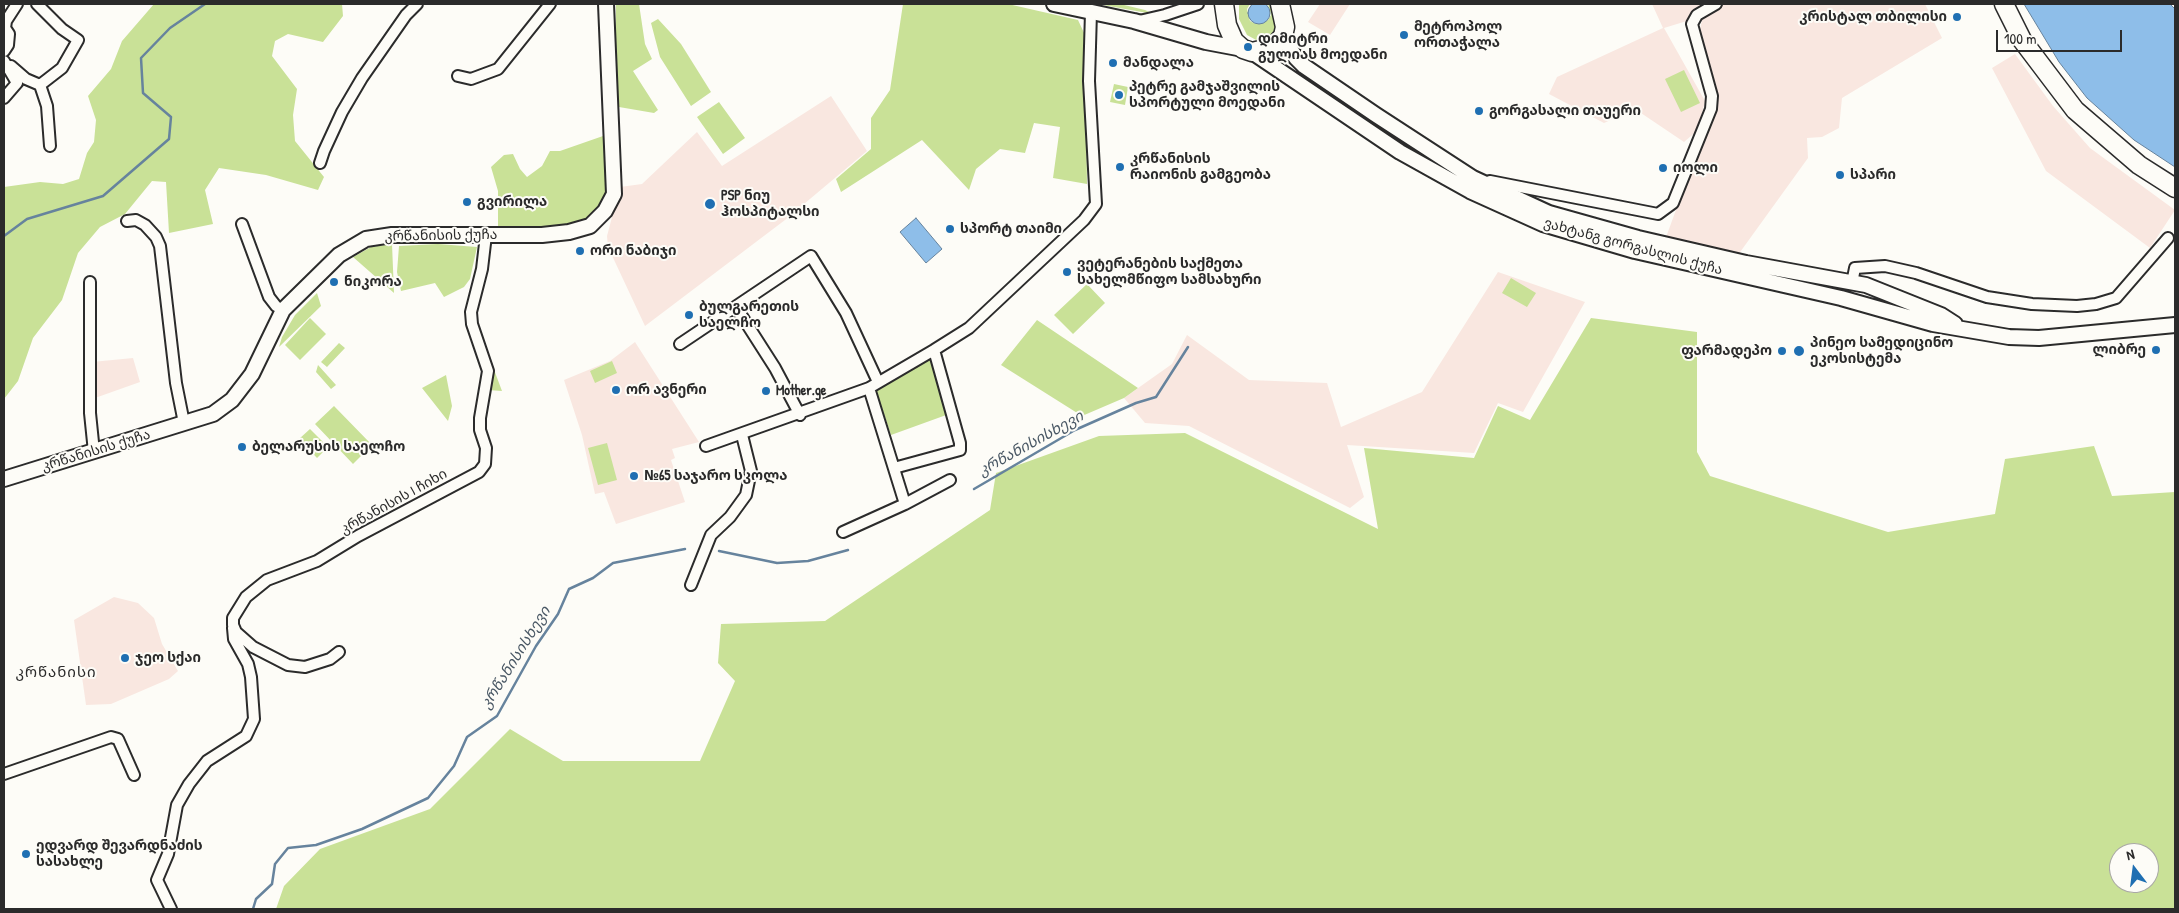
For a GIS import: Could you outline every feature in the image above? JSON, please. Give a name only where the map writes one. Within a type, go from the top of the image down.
[{"type":"highway","points":[[1224,4],[1231,34],[1248,50],[1268,50],[1284,31],[1288,5]]},
{"type":"highway","points":[[2004,4],[2022,40],[2075,110],[2139,165],[2175,188]]},
{"type":"street","points":[[4,51],[8,45],[9,34],[5,28],[6,21],[17,4]]},
{"type":"street","points":[[37,4],[62,29],[78,40],[62,68],[40,85]]},
{"type":"street","points":[[320,163],[339,120],[362,78],[406,14],[417,4]]},
{"type":"street","points":[[458,76],[471,79],[498,69],[550,4]]},
{"type":"street","name":"კრწანისის ქუჩა","points":[[4,479],[213,414],[232,400],[243,388],[252,374],[283,310],[339,255],[366,239],[392,235],[542,235],[581,230],[590,226],[605,211],[614,194],[606,4]]},
{"type":"street","name":"ვახტანგ გორგასლის ქუჩა","points":[[1054,4],[1134,21],[1206,42],[1248,50],[1400,152],[1470,192],[1543,224],[1651,255],[1834,296],[1934,324],[2009,337],[2039,338],[2175,325]]},
{"type":"street","name":"ვახტანგ გორგასლის ქუჩა","points":[[1134,21],[1152,19],[1198,4]]},
{"type":"street","points":[[1473,178],[1658,214],[1673,203],[1711,109],[1712,96],[1692,24],[1697,15],[1716,4]]},
{"type":"street","points":[[706,446],[742,435],[868,388],[934,350],[969,328],[1084,220],[1096,204],[1089,81],[1091,12]]},
{"type":"street","name":"ვახტანგ გორგასლის ქუჩა","points":[[1284,31],[1296,58],[1304,66],[1473,178],[1548,212],[1638,238],[1746,263],[1866,285],[1964,328]]},
{"type":"street","points":[[5,62],[26,79],[40,85],[47,106],[50,146]]},
{"type":"street","points":[[4,98],[17,84],[5,62]]},
{"type":"street","points":[[127,221],[136,220],[145,225],[156,237],[160,246],[176,383],[184,423]]},
{"type":"street","points":[[242,224],[270,297],[276,306],[283,310]]},
{"type":"street","name":"კრწანისის I ჩიხი","points":[[233,626],[233,618],[246,596],[267,580],[317,561],[358,536],[479,472],[486,464],[486,448],[480,430],[480,418],[488,371],[472,324],[471,312],[482,269],[486,235]]},
{"type":"street","points":[[1830,278],[1825,286],[1834,296],[1846,290],[1855,268],[1885,266],[1916,273],[1987,298],[2032,304],[2077,306],[2096,304],[2116,298],[2168,238]]},
{"type":"street","points":[[680,344],[811,256],[846,313],[878,382]]},
{"type":"street","points":[[90,282],[90,413],[94,452]]},
{"type":"street","points":[[736,307],[775,368],[800,414]]},
{"type":"street","points":[[894,468],[960,450],[960,443],[934,350]]},
{"type":"street","points":[[868,388],[905,504]]},
{"type":"street","points":[[691,585],[711,535],[730,516],[746,495],[751,471],[742,435]]},
{"type":"street","points":[[843,532],[905,504],[950,480]]},
{"type":"street","points":[[233,626],[236,632],[253,647],[288,665],[305,667],[330,659],[339,652]]},
{"type":"street","points":[[171,909],[157,880],[168,854],[177,805],[189,784],[207,761],[246,736],[254,719],[251,677],[248,664],[234,639],[233,626]]},
{"type":"street","points":[[4,774],[111,738],[118,739],[134,775]]},
{"type":"shaded area","points":[[1320,4],[1350,4],[1330,35],[1308,22]]},
{"type":"shaded area","points":[[1652,4],[1925,4],[1942,38],[1842,98],[1839,128],[1822,137],[1807,138],[1808,158],[1738,255],[1665,240],[1715,103],[1699,33],[1703,16],[1664,28],[1705,101],[1698,130],[1684,142],[1635,109],[1604,123],[1549,94],[1557,77],[1663,28]]},
{"type":"shaded area","points":[[2015,54],[2053,106],[2090,148],[2175,210],[2150,248],[2046,171],[1992,68]]},
{"type":"shaded area","name":"PSP ნიუ ჰოსპიტალსი","points":[[831,96],[867,151],[785,220],[645,326],[608,247],[607,236],[620,187],[642,184],[697,132],[722,166]]},
{"type":"shaded area","points":[[1498,272],[1585,302],[1523,412],[1498,403],[1474,453],[1347,445],[1364,497],[1350,508],[1189,426],[1145,423],[1124,398],[1172,364],[1187,335],[1249,380],[1327,383],[1341,427],[1422,392]]},
{"type":"shaded area","name":"№65 საჯარო სკოლა","points":[[635,342],[699,442],[672,449],[675,458],[671,460],[685,502],[616,524],[604,492],[595,494],[582,435],[564,380],[610,361]]},
{"type":"shaded area","points":[[133,358],[140,382],[95,398],[92,362]]},
{"type":"shaded area","name":"ჯეო სქაი","points":[[114,597],[138,603],[154,618],[162,644],[178,671],[169,679],[111,704],[86,705],[74,620]]},
{"type":"green space","points":[[154,4],[342,4],[343,16],[323,42],[288,34],[275,41],[272,56],[297,89],[293,115],[295,141],[324,177],[318,190],[266,175],[219,168],[205,190],[213,224],[169,233],[166,182],[152,181],[125,214],[100,227],[78,253],[62,300],[33,338],[18,381],[4,399],[4,187],[40,182],[63,184],[79,179],[87,153],[94,142],[96,120],[88,96],[111,69],[122,41]]},
{"type":"green space","points":[[616,4],[639,4],[645,44],[652,59],[633,71],[658,110],[654,113],[619,107],[615,74]]},
{"type":"green space","points":[[903,4],[1008,4],[1078,20],[1085,35],[1087,184],[1053,178],[1060,127],[1034,123],[1025,153],[1000,149],[976,169],[969,190],[922,140],[841,192],[836,179],[871,149],[871,118],[890,90]]},
{"type":"green space","points":[[1120,4],[1145,10],[1153,14],[1103,5]]},
{"type":"green space","points":[[1239,4],[1250,4],[1247,9],[1250,21],[1256,24],[1268,20],[1271,15],[1268,4],[1276,4],[1276,28],[1268,39],[1258,41],[1247,35],[1239,19]]},
{"type":"green space","points":[[658,19],[681,44],[711,92],[691,106],[660,57],[651,23]]},
{"type":"green space","points":[[1684,70],[1700,103],[1681,112],[1665,79]]},
{"type":"green space","points":[[1317,81],[1472,183],[1457,178],[1366,119],[1315,85]]},
{"type":"green space","name":"პეტრე გამჯაშვილის სპორტული მოედანი","points":[[1114,84],[1128,87],[1125,105],[1110,102]]},
{"type":"green space","points":[[719,102],[745,138],[723,154],[697,117]]},
{"type":"green space","points":[[603,136],[607,138],[609,190],[606,199],[590,218],[572,228],[498,229],[498,191],[491,167],[504,155],[513,154],[520,169],[527,177],[542,166],[550,151],[560,151]]},
{"type":"green space","points":[[392,244],[394,293],[353,257],[371,247]]},
{"type":"green space","points":[[438,244],[477,247],[470,279],[464,287],[444,297],[435,283],[401,291],[397,272],[399,246]]},
{"type":"green space","points":[[1511,278],[1536,293],[1527,307],[1502,293]]},
{"type":"green space","points":[[1087,284],[1105,303],[1073,334],[1054,315]]},
{"type":"green space","points":[[317,293],[321,306],[279,347],[282,337],[295,315]]},
{"type":"green space","points":[[310,318],[326,334],[300,360],[285,345]]},
{"type":"green space","points":[[1591,318],[1697,332],[1697,452],[1710,476],[1888,532],[1995,514],[2005,459],[2094,446],[2112,496],[2175,492],[2175,909],[276,909],[284,886],[320,849],[430,809],[510,729],[563,761],[700,761],[735,681],[718,663],[721,624],[825,621],[990,510],[996,473],[1099,436],[1185,433],[1378,529],[1364,448],[1474,458],[1498,406],[1530,420]]},
{"type":"green space","points":[[475,319],[502,391],[488,390]]},
{"type":"green space","points":[[1037,320],[1138,388],[1124,398],[1082,416],[1001,365]]},
{"type":"green space","points":[[339,343],[345,348],[327,367],[321,362]]},
{"type":"green space","points":[[932,356],[949,414],[891,435],[875,387]]},
{"type":"green space","points":[[612,361],[617,373],[595,383],[590,371]]},
{"type":"green space","points":[[318,365],[336,385],[331,389],[316,372]]},
{"type":"green space","points":[[446,375],[452,406],[448,421],[422,388]]},
{"type":"green space","points":[[334,406],[372,445],[353,464],[315,424]]},
{"type":"green space","points":[[310,429],[328,447],[317,458],[299,439]]},
{"type":"green space","points":[[607,443],[617,480],[598,485],[588,448]]},
{"type":"water","points":[[1259,2],[1267,5],[1270,13],[1267,21],[1259,24],[1251,21],[1248,13],[1251,5]]},
{"type":"water","points":[[2024,4],[2170,4],[2175,9],[2175,167],[2134,140],[2087,98],[2059,62]]},
{"type":"water","points":[[916,218],[942,249],[926,263],[900,232]]},
{"type":"waterway","points":[[4,236],[27,219],[103,196],[169,139],[171,117],[143,93],[141,58],[170,28],[205,4]]},
{"type":"waterway","name":"კრწანისისხევი","points":[[974,489],[1075,430],[1136,403],[1156,397],[1188,347]]},
{"type":"waterway","name":"კრწანისისხევი","points":[[253,909],[256,899],[272,884],[275,864],[288,848],[316,845],[362,829],[428,798],[454,766],[467,737],[497,716],[536,646],[558,614],[569,589],[593,578],[613,563],[685,549]]},
{"type":"waterway","name":"კრწანისისხევი","points":[[719,551],[777,563],[808,561],[848,550]]},
{"type":"place","name":"კრისტალ თბილისი","points":[[1957,17]]},
{"type":"place","name":"მეტროპოლ ორთაჭალა","points":[[1404,35]]},
{"type":"place","name":"დიმიტრი გულიას მოედანი","points":[[1248,47]]},
{"type":"place","name":"მანდალა","points":[[1113,63]]},
{"type":"place","name":"პეტრე გამჯაშვილის სპორტული მოედანი","points":[[1119,95]]},
{"type":"place","name":"გორგასალი თაუერი","points":[[1479,111]]},
{"type":"place","name":"კრწანისის რაიონის გამგეობა","points":[[1120,167]]},
{"type":"place","name":"იოლი","points":[[1663,168]]},
{"type":"place","name":"სპარი","points":[[1840,175]]},
{"type":"place","name":"გვირილა","points":[[467,202]]},
{"type":"place","name":"PSP ნიუ ჰოსპიტალსი","points":[[710,204]]},
{"type":"place","name":"სპორტ თაიმი","points":[[950,229]]},
{"type":"place","name":"ორი ნაბიჯი","points":[[580,251]]},
{"type":"place","name":"ვეტერანების საქმეთა სახელმწიფო სამსახური","points":[[1067,272]]},
{"type":"place","name":"ნიკორა","points":[[334,282]]},
{"type":"place","name":"ბულგარეთის საელჩო","points":[[689,315]]},
{"type":"place","name":"ლიბრე","points":[[2156,350]]},
{"type":"place","name":"ფარმადეპო","points":[[1782,351]]},
{"type":"place","name":"პინეო სამედიცინო ეკოსისტემა","points":[[1799,351]]},
{"type":"place","name":"ორ ავნერი","points":[[616,390]]},
{"type":"place","name":"Mother.ge","points":[[766,391]]},
{"type":"place","name":"ბელარუსის საელჩო","points":[[242,447]]},
{"type":"place","name":"№65 საჯარო სკოლა","points":[[634,476]]},
{"type":"place","name":"ჯეო სქაი","points":[[125,658]]},
{"type":"place","name":"ედვარდ შევარდნაძის სასახლე","points":[[26,854]]},
{"type":"district","name":"კრწანისი","points":[[56,673]]}]
